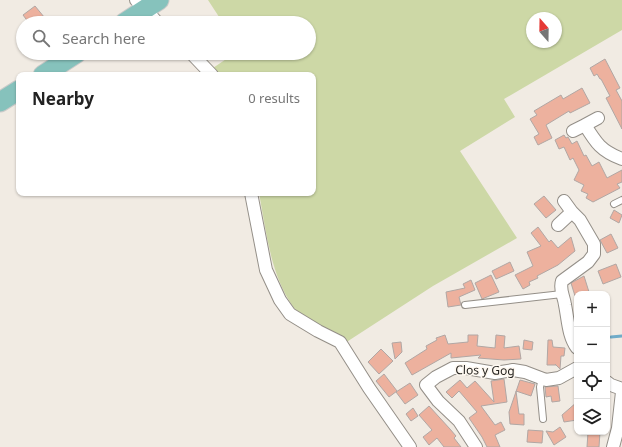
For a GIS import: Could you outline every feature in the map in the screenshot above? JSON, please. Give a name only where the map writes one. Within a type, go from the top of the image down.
[{"type":"main road","points":[[132,16],[146,3]]},
{"type":"main road","points":[[48,72],[66,60]]},
{"type":"main road","points":[[0,102],[16,92]]},
{"type":"street","points":[[146,3],[154,16]]},
{"type":"street","points":[[198,60],[209,72]]},
{"type":"street","points":[[573,131],[598,118]]},
{"type":"street","points":[[585,125],[601,148],[609,154],[622,159]]},
{"type":"street","points":[[251,196],[266,270],[280,300],[290,314],[340,342],[369,388],[410,447]]},
{"type":"street","points":[[564,201],[580,220],[594,244],[594,254],[588,262],[562,281],[560,288],[565,305],[566,317],[574,341]]},
{"type":"street","points":[[558,225],[572,212]]},
{"type":"street","name":"Clos y Gog","points":[[476,447],[459,422],[438,401],[426,384],[453,368],[466,368],[495,372],[513,370],[525,372],[546,380],[559,378],[574,370]]},
{"type":"street","points":[[610,384],[622,391],[618,428],[613,447]]},
{"type":"lane","points":[[614,204],[622,200]]},
{"type":"lane","points":[[464,305],[562,294]]},
{"type":"lane","points":[[542,378],[540,387],[543,419]]},
{"type":"green space","points":[[208,0],[622,0],[622,30],[504,99],[515,117],[460,151],[517,238],[433,286],[345,343],[312,327],[299,314],[288,299],[280,283],[269,248],[259,196],[316,196],[316,72],[216,72],[213,68],[225,60],[316,60],[316,16],[218,16]]},
{"type":"building","points":[[35,6],[43,16],[24,16],[23,15]]},
{"type":"building","points":[[605,59],[620,88],[616,90],[622,101],[622,129],[606,98],[610,96],[601,79],[597,74],[594,76],[590,68]]},
{"type":"building","points":[[582,88],[590,103],[570,113],[569,111],[546,125],[552,138],[538,145],[534,137],[539,134],[530,119],[537,115],[534,111],[561,95],[563,99]]},
{"type":"building","points":[[564,135],[566,138],[568,137],[572,144],[577,141],[584,156],[586,155],[592,166],[599,162],[607,178],[622,170],[622,182],[617,184],[620,188],[593,202],[586,198],[588,194],[581,191],[584,185],[574,180],[579,170],[573,158],[570,160],[564,147],[559,149],[555,140]]},
{"type":"building","points":[[544,196],[556,210],[546,218],[534,204]]},
{"type":"building","points":[[614,210],[622,215],[619,223],[610,218]]},
{"type":"building","points":[[538,227],[549,242],[551,240],[558,248],[571,237],[575,251],[558,265],[537,276],[538,278],[529,282],[530,285],[523,289],[515,275],[533,266],[527,252],[541,246],[531,233]]},
{"type":"building","points":[[611,234],[618,248],[607,253],[600,240]]},
{"type":"building","points":[[510,262],[514,271],[496,279],[492,271]]},
{"type":"building","points":[[616,264],[621,277],[603,284],[598,271]]},
{"type":"building","points":[[491,275],[499,292],[482,299],[475,283]]},
{"type":"building","points":[[584,276],[589,291],[574,291],[574,293],[571,283]]},
{"type":"building","points":[[471,280],[475,290],[459,297],[461,305],[448,307],[446,292],[465,288],[463,284]]},
{"type":"building","points":[[445,335],[448,344],[468,342],[468,335],[478,335],[477,346],[495,348],[496,335],[505,336],[504,348],[519,346],[521,359],[504,360],[478,358],[481,355],[451,358],[451,353],[412,375],[405,363],[427,349],[426,346],[437,340],[436,338]]},
{"type":"building","points":[[524,340],[533,342],[532,350],[523,349]]},
{"type":"building","points":[[548,340],[552,340],[553,347],[565,348],[564,356],[561,356],[560,369],[556,365],[547,365]]},
{"type":"building","points":[[401,342],[402,352],[395,359],[392,343]]},
{"type":"building","points":[[381,349],[393,361],[379,374],[368,362]]},
{"type":"building","points":[[384,374],[397,391],[389,397],[376,381]]},
{"type":"building","points":[[504,379],[507,402],[481,406],[495,425],[501,422],[505,430],[495,435],[500,447],[487,447],[469,418],[477,412],[459,391],[452,398],[446,392],[460,380],[467,388],[475,381],[494,402],[491,381]]},
{"type":"building","points":[[520,380],[535,384],[531,396],[516,391]]},
{"type":"building","points":[[410,383],[418,395],[405,404],[396,392]]},
{"type":"building","points":[[558,386],[560,401],[552,402],[551,396],[546,397],[545,387]]},
{"type":"building","points":[[516,391],[519,414],[524,414],[524,425],[510,424],[509,412]]},
{"type":"building","points":[[574,405],[574,420],[564,422],[562,415]]},
{"type":"building","points":[[429,406],[456,436],[454,438],[461,447],[444,447],[437,438],[429,445],[423,437],[432,430],[419,415]]},
{"type":"building","points":[[413,408],[418,416],[411,421],[406,414]]},
{"type":"building","points":[[560,427],[566,437],[554,445],[546,431],[553,432]]},
{"type":"building","points":[[528,430],[543,431],[542,443],[527,442]]},
{"type":"building","points":[[588,435],[600,435],[599,447],[587,447]]},
{"type":"waterway","points":[[611,337],[622,336]]}]
